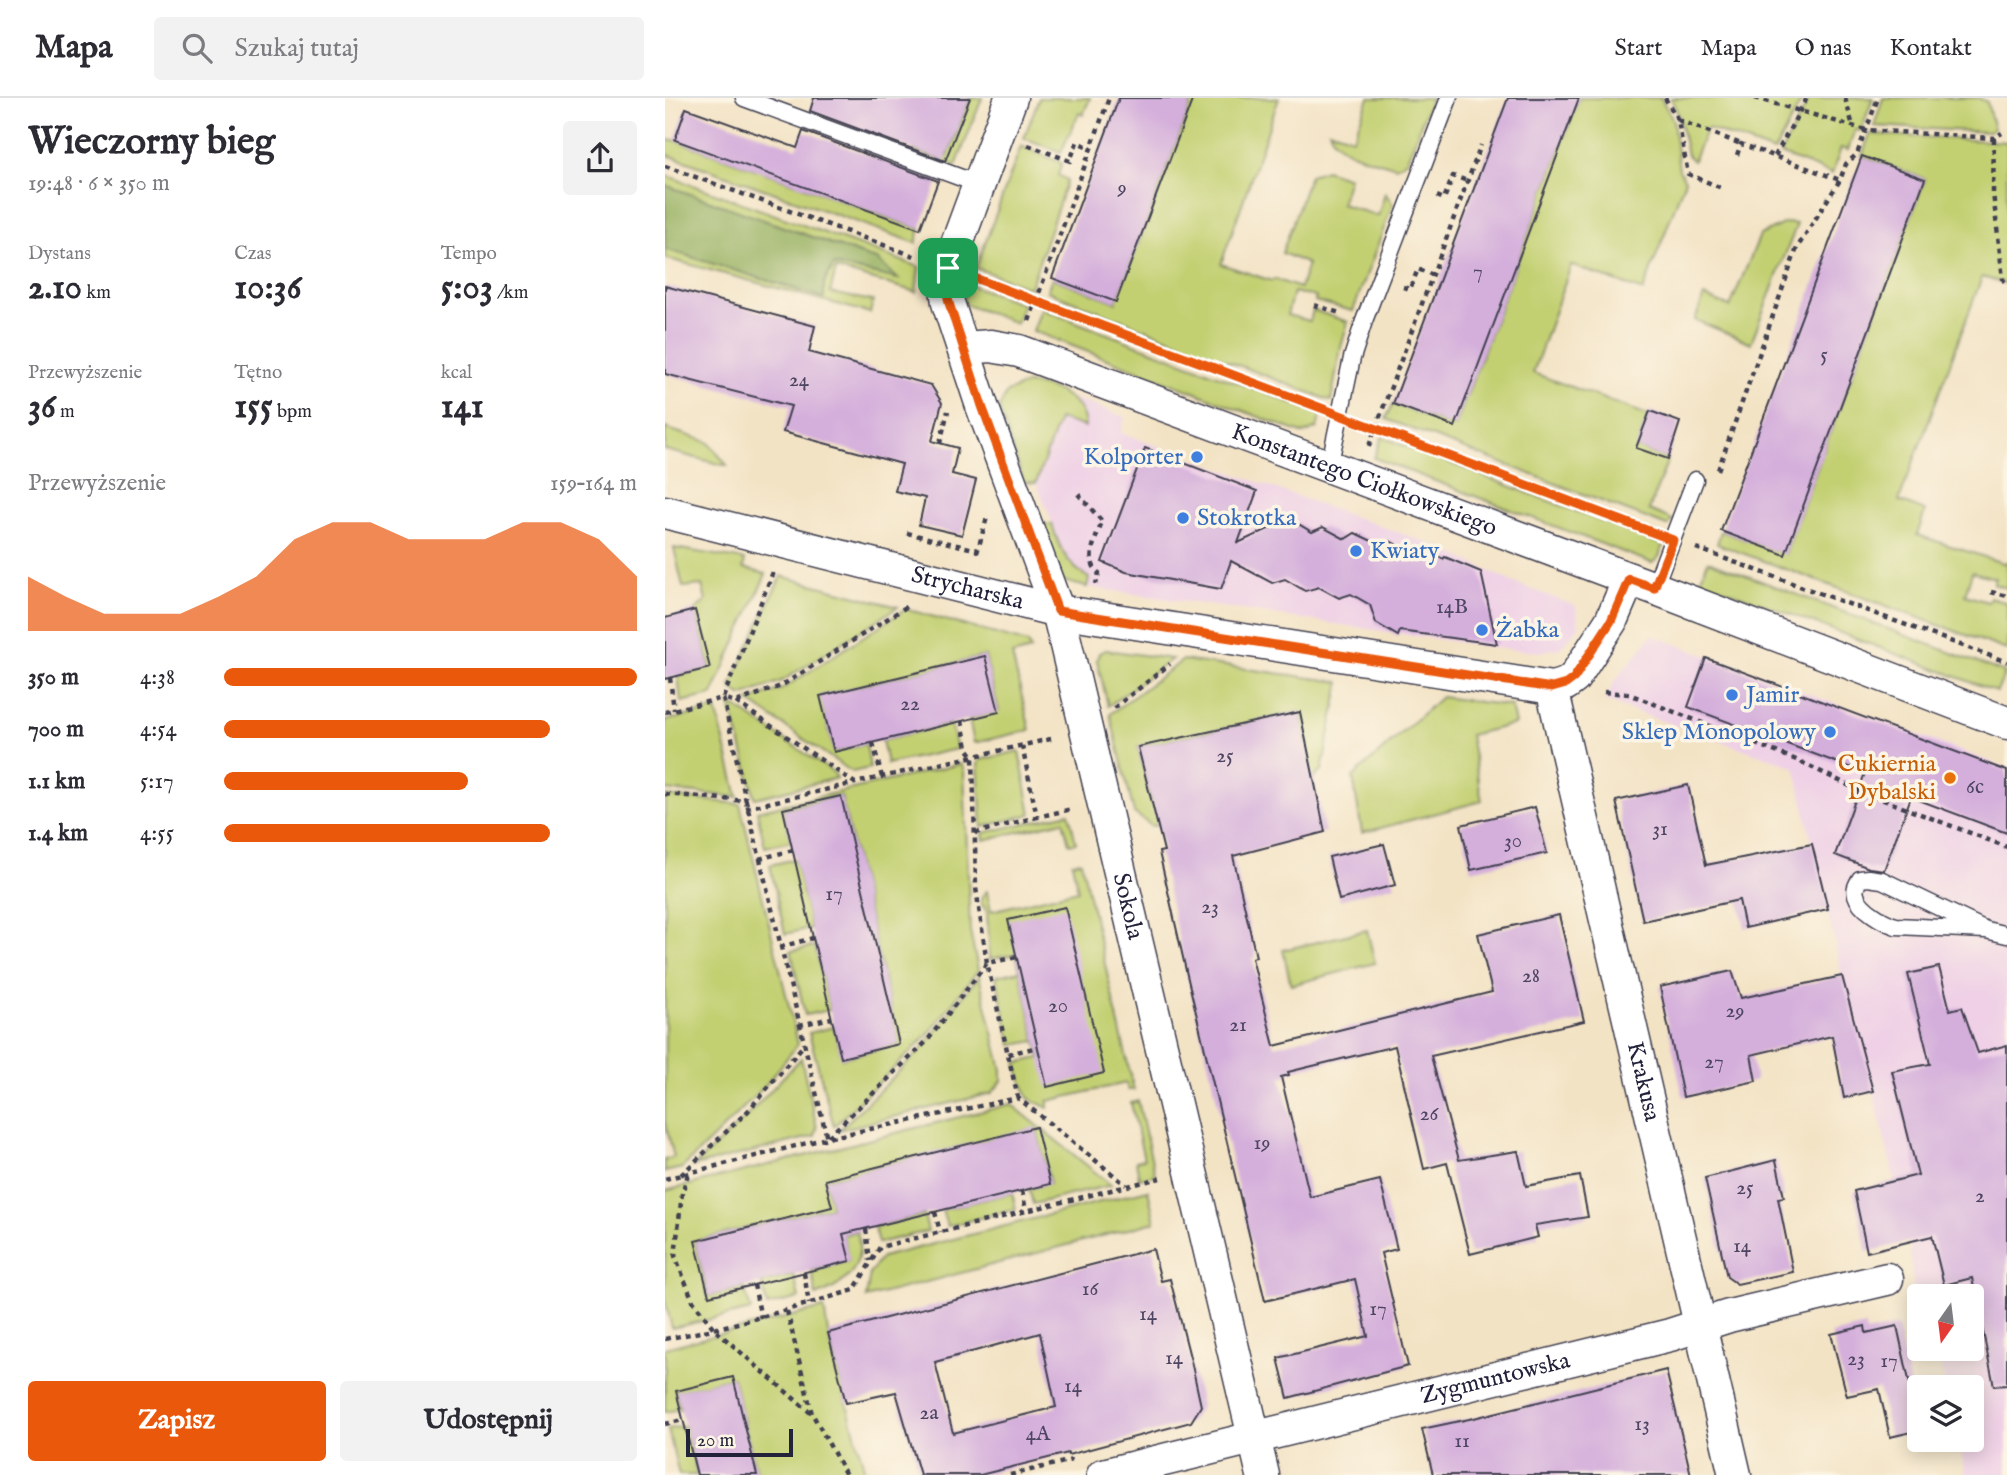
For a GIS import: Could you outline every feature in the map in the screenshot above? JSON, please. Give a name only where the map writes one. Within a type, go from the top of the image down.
[{"type":"street","points":[[964,348],[946,288],[948,268],[1011,98]]},
{"type":"street","name":"Konstantego Ciołkowskiego","points":[[964,348],[991,346],[1019,351],[2005,717]]},
{"type":"street","name":"Sokola","points":[[964,348],[982,406],[1058,611],[1263,1475]]},
{"type":"street","name":"Strycharska","points":[[665,512],[1058,611],[1563,683]]},
{"type":"street","points":[[1563,683],[1641,583]]},
{"type":"street","name":"Krakusa","points":[[1563,683],[1700,1326],[1735,1475]]},
{"type":"street","name":"Zygmuntowska","points":[[1103,1475],[1700,1326],[1729,1316],[1887,1279]]},
{"type":"lane","points":[[744,98],[978,184]]},
{"type":"lane","points":[[1343,472],[1340,414],[1352,358],[1449,98]]},
{"type":"lane","points":[[1641,583],[1673,540],[1695,480]]},
{"type":"lane","points":[[1986,930],[1882,880],[1860,879],[1856,887],[1855,894],[1861,904],[1896,926],[1986,930],[2007,935]]},
{"type":"path","points":[[1019,351],[1109,98]]},
{"type":"path","points":[[1665,98],[1678,120],[1688,174],[1724,189]]},
{"type":"path","points":[[1755,98],[1866,130],[1994,138],[2002,133]]},
{"type":"path","points":[[1775,156],[1807,98]]},
{"type":"path","points":[[1845,98],[1853,126]]},
{"type":"path","points":[[1773,312],[1797,248],[1840,180],[1846,163],[1857,154],[1878,98]]},
{"type":"path","points":[[1678,120],[1840,180]]},
{"type":"path","points":[[1994,138],[1993,193],[2003,279],[2007,286]]},
{"type":"path","points":[[1018,141],[1070,161],[1077,142],[1091,148]]},
{"type":"path","points":[[1737,155],[1741,144]]},
{"type":"path","points":[[1343,472],[1376,428],[1481,145]]},
{"type":"path","points":[[665,166],[1036,299],[1673,540],[2007,662]]},
{"type":"path","points":[[1444,199],[1453,176],[1468,181]]},
{"type":"path","points":[[1410,289],[1418,270],[1433,275]]},
{"type":"path","points":[[940,443],[947,418]]},
{"type":"path","points":[[1077,494],[1102,521],[1090,558],[1092,567],[1099,573],[1092,595]]},
{"type":"path","points":[[976,559],[988,513]]},
{"type":"path","points":[[907,533],[978,551]]},
{"type":"path","points":[[776,566],[723,698],[746,808],[827,1138]]},
{"type":"path","points":[[1991,592],[2007,596]]},
{"type":"path","points":[[736,702],[781,686],[915,602]]},
{"type":"path","points":[[1105,715],[1173,661]]},
{"type":"path","points":[[670,678],[668,712],[723,698],[736,702],[855,783]]},
{"type":"path","points":[[1563,683],[1596,692],[1629,694],[1799,761],[1860,791],[2007,847]]},
{"type":"path","points":[[962,721],[967,748],[973,756],[976,888],[987,964],[1018,1098],[1126,1185]]},
{"type":"path","points":[[746,808],[1060,737]]},
{"type":"path","points":[[873,743],[882,777]]},
{"type":"path","points":[[1022,746],[1037,817]]},
{"type":"path","points":[[665,794],[746,801]]},
{"type":"path","points":[[975,833],[1073,808]]},
{"type":"path","points":[[759,859],[793,850]]},
{"type":"path","points":[[780,947],[813,938]]},
{"type":"path","points":[[827,1138],[927,1041],[987,964],[1017,957]]},
{"type":"path","points":[[799,1025],[832,1018]]},
{"type":"path","points":[[680,1176],[748,1111],[803,1047]]},
{"type":"path","points":[[1008,1054],[1038,1047]]},
{"type":"path","points":[[665,1179],[827,1138],[1018,1098]]},
{"type":"path","points":[[665,1339],[715,1330],[854,1290],[880,1247],[1126,1185],[1192,1173]]},
{"type":"path","points":[[688,1174],[682,1193],[675,1256],[692,1301],[715,1330],[813,1415]]},
{"type":"path","points":[[1022,1191],[1026,1210]]},
{"type":"path","points":[[935,1212],[940,1232]]},
{"type":"path","points":[[866,1229],[871,1262]]},
{"type":"path","points":[[804,1273],[809,1304]]},
{"type":"path","points":[[754,1285],[761,1318]]},
{"type":"path","points":[[787,1311],[813,1415],[846,1475]]},
{"type":"path","points":[[665,1424],[683,1420]]},
{"type":"shaded area","points":[[1073,398],[1125,417],[1121,433],[1444,549],[1512,582],[1576,606],[1579,627],[1560,648],[1539,652],[1087,587],[1089,578],[1069,562],[1059,549],[1051,519],[1036,483],[1059,418],[1084,414]]},
{"type":"shaded area","points":[[1652,635],[2007,768],[2007,1475],[1966,1475],[1961,1452],[1984,1452],[1984,1375],[1943,1375],[1940,1362],[1985,1362],[1985,1284],[1913,1284],[1910,1244],[1842,976],[1795,767],[1605,701],[1614,682]]},
{"type":"green space","points":[[970,98],[982,98],[956,166],[914,151],[916,145],[948,156]]},
{"type":"green space","points":[[1039,98],[1090,98],[1083,115],[1079,113],[1061,152],[1024,138]]},
{"type":"green space","points":[[1193,98],[1279,98],[1221,264],[1300,288],[1308,264],[1282,253],[1310,175],[1326,170],[1349,178],[1341,204],[1378,216],[1385,193],[1393,204],[1353,311],[1315,301],[1316,297],[1293,292],[1287,315],[1310,321],[1313,310],[1348,322],[1331,401],[1047,291],[1052,278],[1116,302]]},
{"type":"green space","points":[[1369,98],[1431,98],[1407,160],[1396,167],[1347,151],[1333,138],[1329,130],[1353,138]]},
{"type":"green space","points":[[1579,98],[1661,98],[1673,120],[1679,170],[1685,180],[1643,291],[1571,265],[1533,373],[1648,415],[1637,448],[1668,459],[1649,510],[1673,520],[1667,526],[1386,419],[1393,404],[1455,427]]},
{"type":"green space","points":[[1671,98],[1803,98],[1774,152],[1707,128],[1693,161],[1687,155],[1679,116]]},
{"type":"green space","points":[[1810,98],[1873,98],[1861,131],[1855,130],[1848,150],[1841,148],[1832,174],[1780,154]]},
{"type":"green space","points":[[1883,98],[1979,98],[1987,102],[1994,129],[1989,132],[1874,126]]},
{"type":"green space","points":[[1870,134],[2007,142],[2007,284],[1982,277],[1899,501],[1925,511],[1917,535],[2003,563],[2007,562],[2007,588],[1993,584],[1995,578],[1972,572],[1965,595],[1988,602],[1990,597],[2007,603],[2007,650],[1717,544],[1721,531],[1785,554],[1925,179],[1862,156]]},
{"type":"green space","points":[[675,140],[920,229],[916,243],[665,154],[665,141]]},
{"type":"green space","points":[[1021,146],[1062,163],[1058,175],[1067,180],[1030,288],[976,268]]},
{"type":"green space","points":[[665,175],[919,267],[916,292],[836,269],[830,293],[873,301],[870,313],[665,258]]},
{"type":"green space","points":[[665,185],[877,260],[898,279],[834,265],[824,283],[824,298],[665,249]]},
{"type":"green space","points":[[1785,223],[1797,224],[1751,343],[1695,320],[1704,296],[1730,307],[1760,235]]},
{"type":"green space","points":[[969,285],[1023,304],[1016,323],[967,305],[963,301]]},
{"type":"green space","points":[[1041,309],[1321,414],[1317,428],[1304,434],[1033,331]]},
{"type":"green space","points":[[1027,384],[1047,387],[1065,395],[1079,408],[1085,427],[1059,419],[1036,483],[1024,482],[999,408],[1007,392]]},
{"type":"green space","points":[[665,428],[708,442],[727,465],[665,450]]},
{"type":"green space","points":[[1382,437],[1663,545],[1659,557],[1652,563],[1374,458]]},
{"type":"green space","points":[[1052,524],[1065,555],[1089,578],[1087,587],[1063,581],[1039,525]]},
{"type":"green space","points":[[674,548],[745,560],[743,568],[766,574],[712,695],[681,702],[678,676],[710,667],[695,610],[706,601],[702,585],[683,587]]},
{"type":"green space","points":[[1708,561],[2005,673],[1997,692],[1700,580]]},
{"type":"green space","points":[[781,576],[898,607],[782,681],[742,696],[732,689],[731,685]]},
{"type":"green space","points":[[906,609],[1028,643],[1031,650],[1012,655],[1030,730],[974,743],[969,719],[999,711],[985,656],[821,696],[834,752],[866,744],[870,768],[852,772],[748,701],[782,689]]},
{"type":"green space","points":[[1106,650],[1172,659],[1108,706],[1097,660],[1099,653]]},
{"type":"green space","points":[[1183,660],[1340,682],[1322,770],[1305,787],[1285,771],[1311,765],[1300,712],[1138,747],[1151,801],[1180,795],[1185,818],[1152,826],[1134,813],[1110,714]]},
{"type":"green space","points":[[1441,697],[1511,706],[1515,724],[1470,735],[1482,801],[1362,833],[1353,777]]},
{"type":"green space","points":[[730,703],[834,773],[837,778],[755,798]]},
{"type":"green space","points":[[716,709],[738,797],[665,790],[665,721]]},
{"type":"green space","points":[[951,724],[957,749],[887,764],[882,740]]},
{"type":"green space","points":[[1019,751],[1031,814],[982,827],[978,763],[980,760]]},
{"type":"green space","points":[[961,764],[964,770],[970,931],[978,970],[926,1037],[834,1126],[809,1033],[834,1027],[842,1058],[899,1044],[841,796],[784,809],[791,841],[765,847],[757,811]]},
{"type":"green space","points":[[665,796],[740,804],[798,1044],[763,1088],[682,1168],[665,1172],[665,1160],[674,1157],[665,1122]]},
{"type":"green space","points":[[1069,813],[1076,843],[1069,844],[1063,821],[984,840],[983,833]]},
{"type":"green space","points":[[795,859],[811,928],[785,934],[770,865]]},
{"type":"green space","points":[[1081,861],[1134,1090],[1128,1090],[1126,1083],[1048,1101],[1048,1108],[1028,1098],[1016,1063],[1040,1058],[1016,954],[990,959],[987,912],[981,903],[982,896],[987,891],[991,911],[1078,890],[1072,863]]},
{"type":"green space","points":[[1367,930],[1375,963],[1291,985],[1283,950]]},
{"type":"green space","points":[[815,946],[830,1010],[805,1015],[791,951]]},
{"type":"green space","points":[[1020,971],[1036,1041],[1012,1045],[996,976]]},
{"type":"green space","points":[[979,976],[1002,1070],[1002,1081],[992,1093],[839,1130],[920,1051]]},
{"type":"green space","points":[[801,1058],[817,1128],[815,1136],[694,1166],[744,1119]]},
{"type":"green space","points":[[1138,1101],[1155,1175],[1139,1178],[1136,1161],[1144,1159],[1131,1103]]},
{"type":"green space","points":[[1011,1104],[1111,1185],[1033,1204],[1029,1189],[1050,1183],[1036,1128],[825,1180],[832,1207],[695,1241],[708,1296],[744,1288],[751,1310],[672,1328],[665,1300],[665,1191]]},
{"type":"green space","points":[[1148,1190],[1155,1222],[866,1298],[870,1273],[882,1257]]},
{"type":"green space","points":[[1012,1193],[1016,1209],[947,1226],[942,1210]]},
{"type":"green space","points":[[924,1215],[928,1231],[878,1243],[874,1227]]},
{"type":"green space","points":[[857,1231],[859,1254],[851,1272],[837,1286],[816,1296],[812,1271],[849,1261],[843,1235]]},
{"type":"green space","points":[[794,1275],[799,1298],[767,1306],[762,1283]]},
{"type":"green space","points":[[824,1308],[828,1333],[866,1475],[757,1475],[733,1377],[676,1392],[680,1409],[665,1412],[665,1348]]},
{"type":"green space","points":[[685,1426],[697,1475],[679,1475],[668,1429]]},
{"type":"building","points":[[814,98],[970,98],[945,161],[810,111]]},
{"type":"building","points":[[1119,98],[1193,98],[1116,302],[1052,278]]},
{"type":"building","points":[[1508,98],[1579,98],[1455,427],[1393,404]]},
{"type":"building","points":[[686,108],[797,148],[803,131],[938,181],[920,229],[675,140]]},
{"type":"building","points":[[1862,156],[1925,179],[1785,555],[1721,531]]},
{"type":"building","points":[[665,286],[815,326],[809,352],[931,385],[942,403],[932,441],[958,448],[952,474],[976,480],[962,535],[919,525],[925,498],[895,491],[902,464],[783,432],[791,406],[665,374]]},
{"type":"building","points":[[1650,411],[1680,422],[1668,459],[1636,448]]},
{"type":"building","points":[[1145,448],[1257,491],[1238,543],[1290,519],[1312,532],[1323,527],[1345,539],[1355,533],[1378,544],[1390,541],[1411,553],[1424,549],[1443,559],[1445,557],[1481,572],[1497,644],[1400,631],[1398,636],[1376,623],[1370,605],[1351,594],[1339,598],[1319,587],[1305,591],[1285,579],[1272,583],[1231,561],[1221,589],[1126,572],[1102,562]]},
{"type":"building","points":[[695,610],[710,668],[665,679],[665,618]]},
{"type":"building","points":[[985,656],[999,712],[834,752],[820,696]]},
{"type":"building","points":[[1706,658],[2007,771],[2007,833],[1911,797],[1884,870],[1869,868],[1835,855],[1865,773],[1688,707]]},
{"type":"building","points":[[1300,712],[1325,832],[1233,856],[1256,957],[1252,958],[1274,1046],[1492,992],[1478,934],[1559,915],[1584,1021],[1431,1056],[1459,1160],[1518,1151],[1526,1186],[1580,1176],[1588,1217],[1535,1225],[1538,1237],[1470,1254],[1447,1163],[1424,1169],[1395,1046],[1288,1072],[1289,1075],[1281,1077],[1310,1197],[1380,1180],[1397,1249],[1381,1253],[1408,1366],[1288,1398],[1278,1358],[1368,1336],[1355,1279],[1265,1301],[1187,975],[1159,852],[1164,851],[1138,747]]},
{"type":"building","points":[[1688,785],[1706,865],[1812,844],[1828,909],[1745,928],[1739,900],[1643,921],[1616,801]]},
{"type":"building","points":[[841,796],[899,1044],[841,1058],[783,809]]},
{"type":"building","points":[[1535,807],[1547,853],[1471,870],[1461,825]]},
{"type":"building","points":[[1384,844],[1395,885],[1339,900],[1329,857]]},
{"type":"building","points":[[1065,907],[1104,1073],[1047,1087],[1008,920]]},
{"type":"building","points":[[1939,967],[1950,1010],[1962,1007],[1978,1053],[2007,1045],[2007,1385],[1994,1386],[1985,1342],[1985,1284],[1973,1284],[1972,1278],[1944,1284],[1932,1236],[1867,1252],[1854,1191],[1918,1175],[1892,1071],[1930,1064],[1908,974]]},
{"type":"building","points":[[1732,971],[1741,998],[1842,976],[1873,1091],[1844,1098],[1832,1036],[1751,1055],[1756,1081],[1683,1097],[1660,987]]},
{"type":"building","points":[[1036,1127],[1050,1184],[843,1234],[850,1261],[709,1296],[695,1241],[832,1207],[825,1180]]},
{"type":"building","points":[[1776,1160],[1784,1197],[1778,1198],[1793,1272],[1737,1284],[1727,1277],[1705,1178]]},
{"type":"building","points":[[1153,1249],[1161,1281],[1170,1279],[1201,1406],[1191,1422],[1068,1455],[980,1475],[920,1475],[896,1392],[846,1403],[828,1333]],"holes":[[[1040,1333],[1056,1407],[953,1433],[935,1362]]]},
{"type":"building","points":[[1865,1326],[1866,1333],[1897,1326],[1908,1375],[1907,1433],[1890,1437],[1879,1389],[1847,1396],[1831,1334]]},
{"type":"building","points":[[1666,1370],[1691,1475],[1433,1475],[1422,1429]]},
{"type":"building","points":[[733,1377],[757,1475],[697,1475],[676,1391]]},
{"type":"place","name":"Kolporter","points":[[1197,457]]},
{"type":"place","name":"Stokrotka","points":[[1183,518]]},
{"type":"place","name":"Kwiaty","points":[[1356,551]]},
{"type":"place","name":"Żabka","points":[[1482,630]]},
{"type":"place","name":"Jamir","points":[[1732,695]]},
{"type":"place","name":"Sklep Monopolowy","points":[[1830,732]]},
{"type":"place","name":"Cukiernia Dybalski","points":[[1950,778]]},
{"type":"route","points":[[948,268],[1673,540],[1654,588],[1629,579],[1611,621],[1574,678],[1566,684],[1552,688],[1058,611],[982,406],[949,303],[946,288],[948,268]]}]
